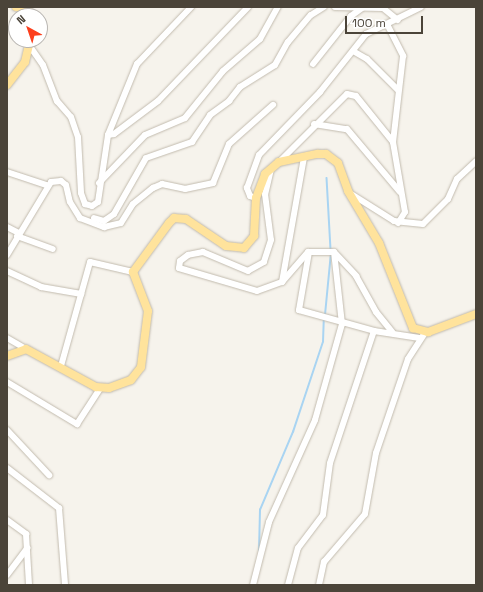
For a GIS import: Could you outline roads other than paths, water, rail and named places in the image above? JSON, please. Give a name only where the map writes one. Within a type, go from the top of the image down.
[{"type":"main road","points":[[16,7],[26,8]]},
{"type":"main road","points":[[7,85],[25,62],[29,48]]},
{"type":"main road","points":[[7,356],[26,349],[61,366],[85,382],[101,387],[131,380],[141,367],[148,311],[133,272],[169,223],[181,217],[226,246],[244,248],[252,241],[256,227],[256,198],[259,183],[271,169],[279,162],[304,156],[326,154],[333,158],[348,191],[379,243],[406,318],[418,332],[422,335],[476,314]]},
{"type":"street","points":[[33,48],[43,65],[56,101],[71,117],[78,137],[81,193],[85,204],[92,206],[98,202],[99,184],[108,135],[137,64],[191,7]]},
{"type":"street","points":[[108,135],[114,134],[158,101],[248,7]]},
{"type":"street","points":[[99,184],[145,135],[185,118],[223,71],[260,39],[278,7]]},
{"type":"street","points":[[7,172],[46,185],[61,180],[80,218],[93,221],[104,221],[114,214],[146,158],[192,142],[210,115],[240,86],[274,65],[288,42],[324,7]]},
{"type":"street","points":[[335,7],[383,8],[398,20]]},
{"type":"street","points":[[256,198],[250,196],[247,188],[260,155],[320,92],[366,34],[398,20],[421,7]]},
{"type":"street","points":[[313,64],[351,16],[362,8]]},
{"type":"street","points":[[387,24],[403,56],[393,142],[400,192],[405,212],[398,223]]},
{"type":"street","points":[[353,51],[368,59],[398,90]]},
{"type":"street","points":[[279,162],[340,98],[351,94],[393,142]]},
{"type":"street","points":[[93,221],[104,227],[121,223],[133,204],[162,184],[186,189],[213,183],[229,144],[272,105]]},
{"type":"street","points":[[314,124],[347,129],[400,192]]},
{"type":"street","points":[[282,282],[304,156]]},
{"type":"street","points":[[348,191],[398,223],[424,224],[448,199],[457,179],[476,161]]},
{"type":"street","points":[[271,169],[265,194],[270,240],[264,262],[248,271],[203,252],[188,255],[178,266],[251,290],[282,282],[309,252],[334,252],[356,276],[376,312],[392,332]]},
{"type":"street","points":[[7,255],[46,185]]},
{"type":"street","points":[[92,206],[93,221]]},
{"type":"street","points":[[7,227],[18,235],[53,249]]},
{"type":"street","points":[[309,252],[299,310],[342,324],[374,331],[422,335],[376,453],[365,514],[324,562],[319,585]]},
{"type":"street","points":[[253,585],[270,522],[316,420],[342,324],[334,252]]},
{"type":"street","points":[[61,366],[90,262],[133,272]]},
{"type":"street","points":[[7,271],[41,286],[81,294]]},
{"type":"street","points":[[288,585],[298,548],[323,515],[330,463],[374,331]]},
{"type":"street","points":[[7,338],[26,349]]},
{"type":"street","points":[[7,382],[77,424],[101,387]]},
{"type":"street","points":[[7,430],[49,475]]},
{"type":"street","points":[[7,468],[59,508],[65,585]]},
{"type":"street","points":[[7,520],[26,534],[29,585]]},
{"type":"street","points":[[7,575],[27,548]]},
{"type":"waterway","points":[[327,178],[331,249]]},
{"type":"waterway","points":[[325,315],[331,253]]},
{"type":"waterway","points":[[259,551],[260,510],[293,432],[323,342],[324,319]]}]
